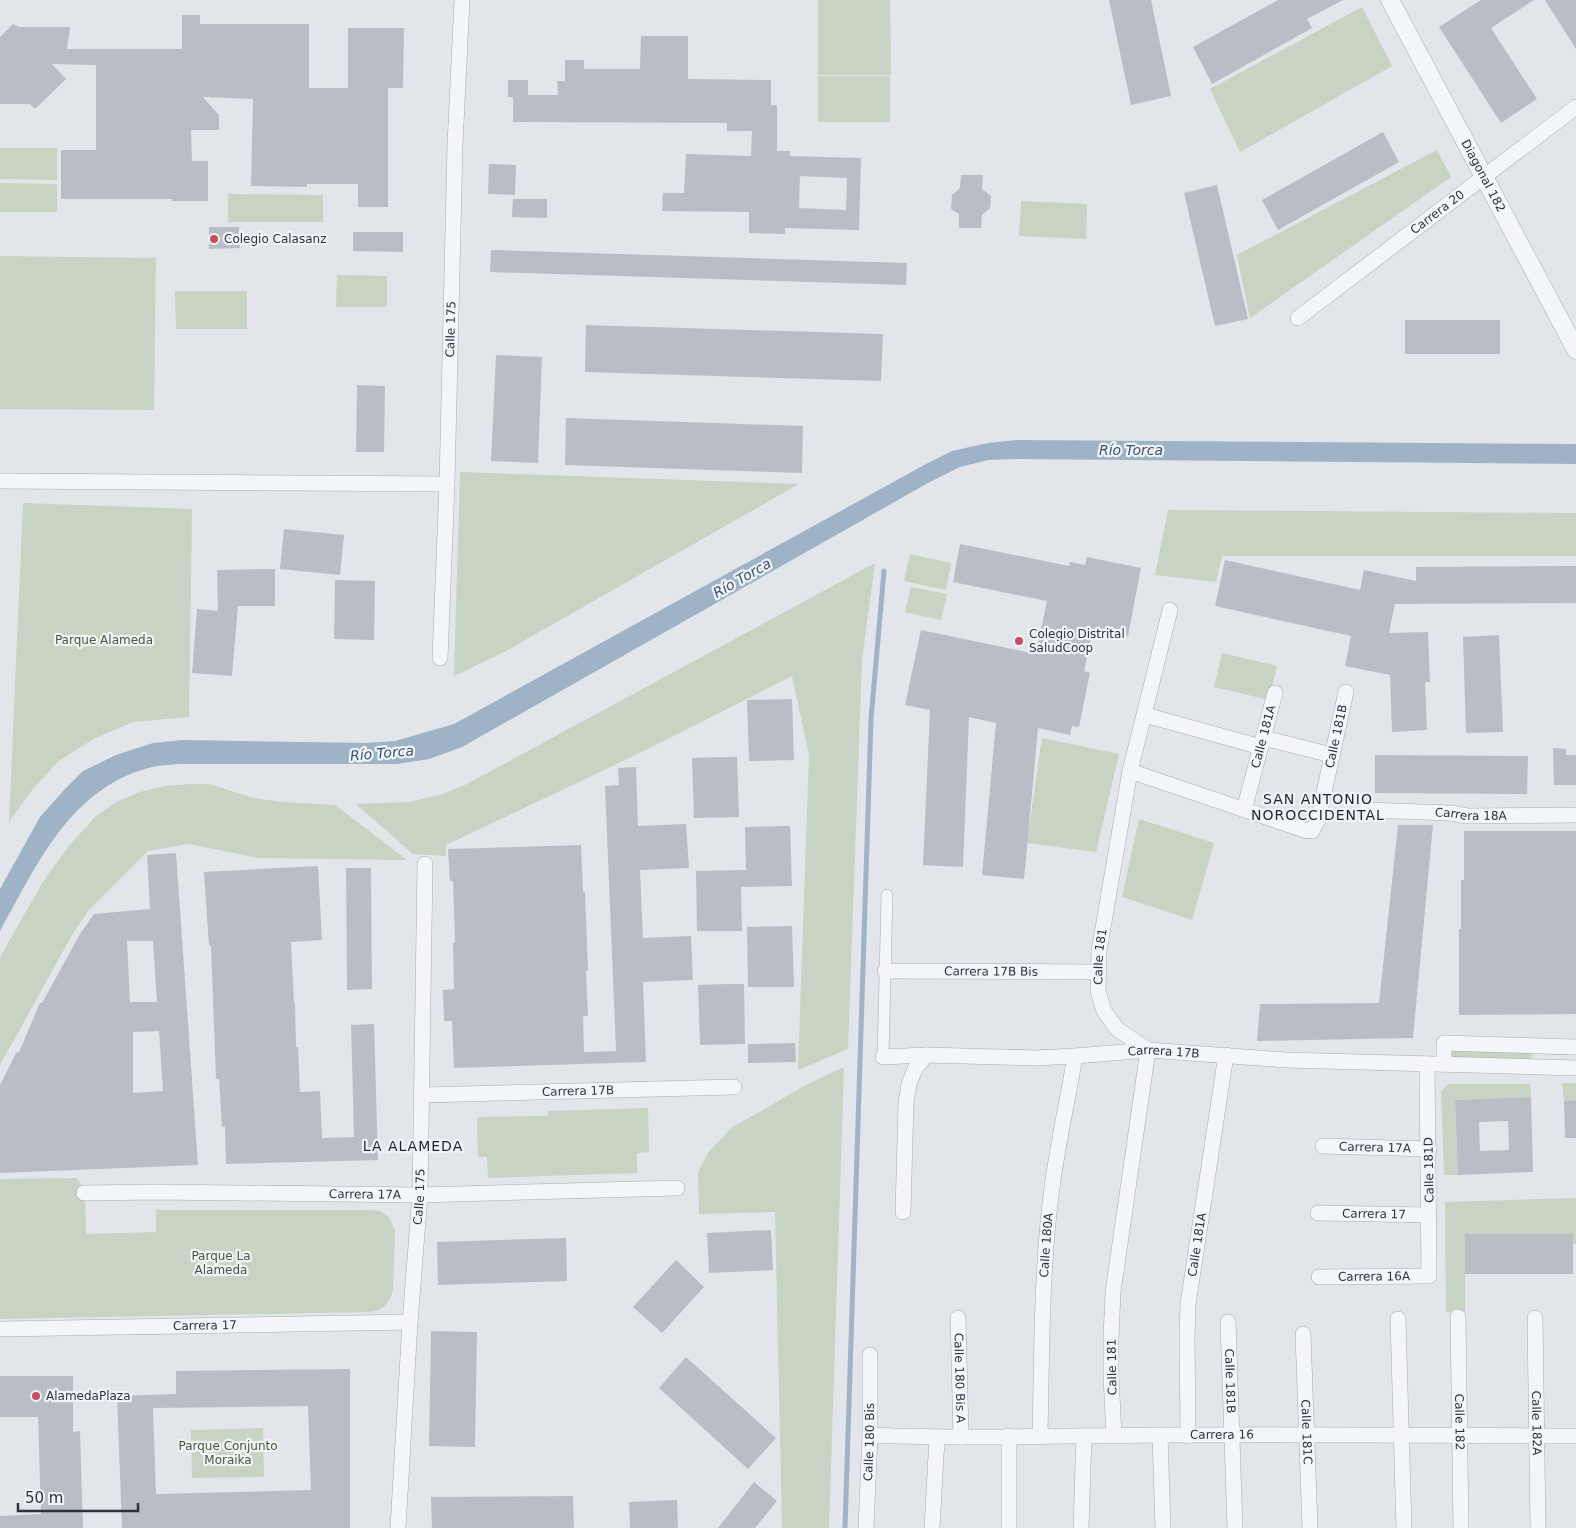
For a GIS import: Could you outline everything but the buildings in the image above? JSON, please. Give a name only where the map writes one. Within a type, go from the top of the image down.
[{"type":"street","name":"Calle 175","points":[[440,658],[447,484],[455,145],[462,0]]},
{"type":"street","name":"Diagonal 182","points":[[1390,0],[1576,350]]},
{"type":"street","name":"Carrera 20","points":[[1298,318],[1576,107]]},
{"type":"street","points":[[0,481],[447,484]]},
{"type":"street","name":"Calle 181","points":[[1114,1436],[1111,1348],[1114,1292],[1148,1050],[1116,1029],[1104,1011],[1098,991],[1098,972],[1102,932],[1130,772],[1170,610]]},
{"type":"street","name":"Calle 181B","points":[[1244,810],[1304,830],[1312,831],[1316,827],[1346,692]]},
{"type":"street","name":"Calle 181A","points":[[1244,810],[1275,693]]},
{"type":"street","points":[[1145,715],[1263,743],[1331,755]]},
{"type":"street","points":[[1130,772],[1244,810]]},
{"type":"street","name":"Carrera 18A","points":[[1366,810],[1450,813],[1467,816],[1576,815]]},
{"type":"street","name":"Calle 175","points":[[398,1528],[410,1322],[420,1195],[425,864]]},
{"type":"street","points":[[883,1057],[887,895]]},
{"type":"street","name":"Carrera 17B Bis","points":[[885,971],[1098,972]]},
{"type":"street","points":[[1444,1064],[1444,1043],[1576,1047]]},
{"type":"street","points":[[1543,1046],[1543,1067]]},
{"type":"street","name":"Carrera 17B","points":[[883,1057],[926,1055],[1036,1058],[1148,1050],[1286,1060],[1576,1068]]},
{"type":"street","points":[[903,1212],[906,1103],[909,1084],[915,1069],[926,1055]]},
{"type":"street","name":"Calle 181A","points":[[1188,1436],[1188,1304],[1226,1055]]},
{"type":"street","name":"Calle 180A","points":[[1040,1435],[1044,1273],[1048,1228],[1053,1180],[1076,1056]]},
{"type":"street","name":"Calle 181D","points":[[1427,1064],[1430,1215],[1429,1276]]},
{"type":"street","name":"Carrera 17B","points":[[422,1095],[734,1087]]},
{"type":"street","name":"Carrera 17A","points":[[1323,1146],[1428,1149]]},
{"type":"street","name":"Carrera 17A","points":[[84,1193],[420,1195],[677,1188]]},
{"type":"street","name":"Carrera 17","points":[[1318,1213],[1430,1215]]},
{"type":"street","name":"Carrera 16A","points":[[1319,1277],[1429,1276]]},
{"type":"street","name":"Calle 182","points":[[1458,1317],[1461,1528]]},
{"type":"street","name":"Calle 180 Bis A","points":[[958,1318],[961,1436]]},
{"type":"street","name":"Calle 182A","points":[[1535,1318],[1538,1528]]},
{"type":"street","points":[[1398,1319],[1404,1528]]},
{"type":"street","name":"Carrera 17","points":[[0,1329],[410,1322]]},
{"type":"street","name":"Calle 181B","points":[[1228,1322],[1235,1528]]},
{"type":"street","name":"Calle 181C","points":[[1303,1334],[1310,1528]]},
{"type":"street","name":"Calle 180 Bis","points":[[866,1528],[870,1436],[870,1356]]},
{"type":"street","name":"Carrera 16","points":[[870,1436],[937,1438],[1040,1435],[1232,1436],[1307,1434],[1401,1436],[1459,1434],[1576,1436]]},
{"type":"street","points":[[1160,1435],[1163,1528]]},
{"type":"street","points":[[1009,1436],[1009,1528]]},
{"type":"street","points":[[1081,1528],[1084,1436]]},
{"type":"street","points":[[932,1528],[937,1438]]},
{"type":"green space","points":[[818,0],[890,0],[891,75],[818,75]]},
{"type":"green space","points":[[1362,7],[1392,66],[1240,152],[1210,89]]},
{"type":"green space","points":[[818,76],[890,76],[890,122],[818,122]]},
{"type":"green space","points":[[0,148],[57,148],[57,180],[0,179]]},
{"type":"green space","points":[[1437,150],[1451,177],[1250,318],[1237,255]]},
{"type":"green space","points":[[0,183],[57,184],[57,212],[0,212]]},
{"type":"green space","points":[[228,194],[323,195],[323,222],[228,222]]},
{"type":"green space","points":[[1021,201],[1087,204],[1086,239],[1019,236]]},
{"type":"green space","points":[[0,256],[156,258],[154,410],[0,409]]},
{"type":"green space","points":[[337,275],[387,276],[387,307],[336,307]]},
{"type":"green space","points":[[175,291],[247,291],[247,329],[176,329]]},
{"type":"green space","points":[[460,472],[799,484],[506,651],[454,676]]},
{"type":"green space","name":"Parque Alameda","points":[[23,503],[192,509],[189,717],[133,722],[95,738],[59,761],[32,790],[9,822]]},
{"type":"green space","points":[[1168,510],[1576,513],[1576,556],[1222,556],[1216,582],[1155,575]]},
{"type":"green space","points":[[910,554],[951,563],[946,590],[904,581]]},
{"type":"green space","points":[[875,563],[862,660],[848,1049],[798,1070],[809,755],[792,676],[640,753],[446,845],[446,856],[413,854],[356,804],[410,802],[443,794],[467,784]]},
{"type":"green space","points":[[911,587],[947,594],[941,620],[905,612]]},
{"type":"green space","points":[[1222,653],[1277,666],[1269,700],[1214,687]]},
{"type":"green space","points":[[1042,738],[1119,754],[1096,852],[1027,843]]},
{"type":"green space","points":[[210,784],[253,798],[335,805],[407,860],[258,858],[189,844],[148,851],[89,910],[72,935],[0,1065],[0,957],[44,880],[69,846],[95,817],[116,802],[140,792],[165,786]]},
{"type":"green space","points":[[1139,819],[1214,843],[1192,920],[1122,897]]},
{"type":"green space","points":[[1455,1051],[1531,1053],[1532,1056],[1530,1060],[1452,1058],[1451,1055]]},
{"type":"green space","points":[[844,1067],[829,1528],[782,1528],[775,1212],[699,1214],[698,1173],[707,1154],[731,1128],[808,1084]]},
{"type":"green space","points":[[1562,1083],[1576,1083],[1576,1100],[1564,1101]]},
{"type":"green space","points":[[1448,1084],[1530,1084],[1531,1097],[1455,1100],[1458,1175],[1444,1175],[1441,1091]]},
{"type":"green space","points":[[648,1108],[649,1152],[637,1153],[637,1173],[488,1178],[487,1157],[478,1157],[477,1117],[548,1116],[548,1111]]},
{"type":"green space","name":"Parque La Alameda","points":[[77,1178],[85,1190],[86,1234],[156,1232],[156,1210],[380,1211],[388,1216],[395,1230],[393,1290],[387,1303],[381,1309],[367,1312],[0,1319],[0,1179]]},
{"type":"green space","points":[[1576,1198],[1576,1244],[1573,1244],[1573,1234],[1465,1234],[1465,1312],[1446,1312],[1445,1202]]},
{"type":"green space","name":"Parque Conjunto Moraika","points":[[263,1428],[264,1477],[192,1478],[191,1430]]},
{"type":"water","name":"Río Torca","points":[[1017,440],[1576,444],[1576,464],[1016,459],[988,460],[960,467],[928,483],[462,747],[429,759],[397,764],[179,764],[148,768],[120,779],[97,793],[76,812],[58,833],[42,856],[0,931],[0,889],[40,817],[83,771],[116,755],[153,743],[183,740],[366,743],[395,741],[454,724],[926,464],[952,451],[988,443]]},
{"type":"waterway","points":[[845,1528],[871,719],[884,571]]},
{"type":"place","name":"Colegio Calasanz","points":[[214,239]]},
{"type":"place","name":"Colegio Distrital SaludCoop","points":[[1019,641]]},
{"type":"place","name":"AlamedaPlaza","points":[[36,1396]]},
{"type":"district","name":"SAN ANTONIO NOROCCIDENTAL","points":[[1318,808]]},
{"type":"district","name":"LA ALAMEDA","points":[[413,1146]]}]
